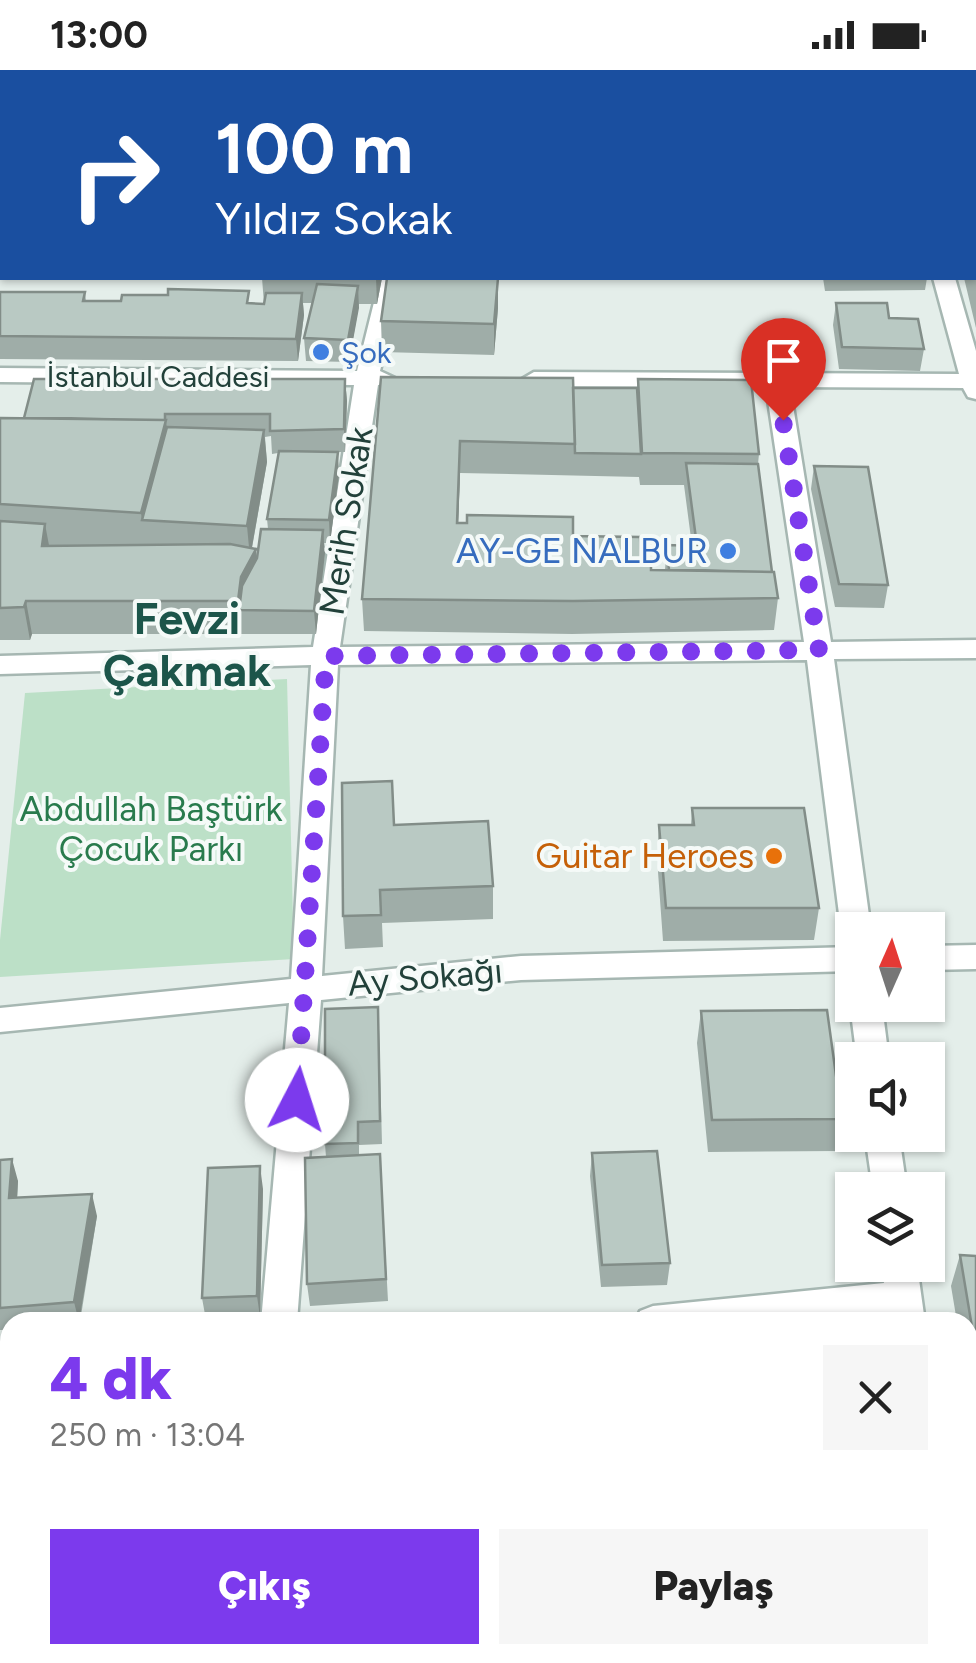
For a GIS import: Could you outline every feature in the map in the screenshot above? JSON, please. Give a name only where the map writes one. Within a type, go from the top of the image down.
[{"type":"street","name":"Merih Sokak","points":[[280,1312],[306,988],[326,656],[367,378],[392,280]]},
{"type":"street","points":[[504,379],[975,385],[945,280]]},
{"type":"street","name":"İstanbul Caddesi","points":[[0,375],[406,378]]},
{"type":"street","points":[[777,382],[819,650],[854,912]]},
{"type":"street","points":[[0,665],[326,656],[976,649]]},
{"type":"street","points":[[945,958],[976,957]]},
{"type":"street","name":"Ay Sokağı","points":[[0,1020],[521,968],[835,959]]},
{"type":"street","points":[[742,1312],[903,1294]]},
{"type":"green space","name":"Abdullah Baştürk Çocuk Parkı","points":[[287,679],[294,959],[0,977],[0,940],[25,693]]},
{"type":"building","points":[[387,280],[498,280],[494,324],[381,321]]},
{"type":"building","points":[[317,284],[358,286],[348,340],[304,338]]},
{"type":"building","points":[[168,289],[249,291],[247,303],[264,304],[266,293],[302,293],[296,339],[0,336],[0,292],[85,292],[83,301],[121,301],[122,295],[168,295]]},
{"type":"building","points":[[836,303],[887,303],[889,318],[918,319],[924,349],[842,347]]},
{"type":"building","points":[[381,377],[573,378],[575,444],[460,441],[457,523],[467,523],[467,515],[573,517],[573,536],[640,537],[641,558],[651,558],[651,570],[774,572],[778,598],[362,599]]},
{"type":"building","points":[[34,379],[345,379],[344,429],[270,431],[270,414],[165,414],[165,420],[24,418]]},
{"type":"building","points":[[638,379],[751,380],[759,454],[642,453]]},
{"type":"building","points":[[573,388],[637,388],[641,454],[575,453]]},
{"type":"building","points":[[0,418],[166,420],[141,513],[0,504]]},
{"type":"building","points":[[167,427],[264,430],[247,526],[142,520]]},
{"type":"building","points":[[279,451],[338,452],[329,520],[267,519]]},
{"type":"building","points":[[686,463],[758,464],[772,572],[669,570],[667,545],[697,546]]},
{"type":"building","points":[[814,466],[868,467],[888,585],[839,584]]},
{"type":"building","points":[[0,521],[45,524],[42,546],[230,544],[256,549],[241,577],[238,601],[26,601],[24,607],[0,608]]},
{"type":"building","points":[[261,529],[323,530],[314,611],[239,610],[242,586],[257,558]]},
{"type":"building","points":[[392,781],[394,825],[488,821],[493,886],[380,890],[381,915],[343,916],[342,783]]},
{"type":"building","points":[[692,808],[804,808],[819,908],[666,908],[659,825],[694,825]]},
{"type":"building","points":[[378,1007],[380,1121],[358,1122],[358,1143],[325,1144],[325,1009]]},
{"type":"building","points":[[827,1010],[835,1068],[835,1119],[712,1120],[701,1011]]},
{"type":"building","points":[[657,1151],[670,1263],[602,1265],[592,1153]]},
{"type":"building","points":[[380,1154],[386,1279],[307,1284],[305,1158]]},
{"type":"building","points":[[12,1159],[9,1198],[92,1194],[74,1302],[0,1308],[0,1160]]},
{"type":"building","points":[[260,1166],[257,1296],[202,1298],[208,1168]]},
{"type":"building","points":[[960,1255],[976,1256],[976,1312],[970,1312]]},
{"type":"place","name":"Şok","points":[[321,352]]},
{"type":"place","name":"AY-GE NALBUR","points":[[728,551]]},
{"type":"place","name":"Guitar Heroes","points":[[774,856]]},
{"type":"district","name":"Fevzi Çakmak","points":[[187,644]]},
{"type":"route","points":[[297,1100],[326,656],[819,650],[783,420]]}]
